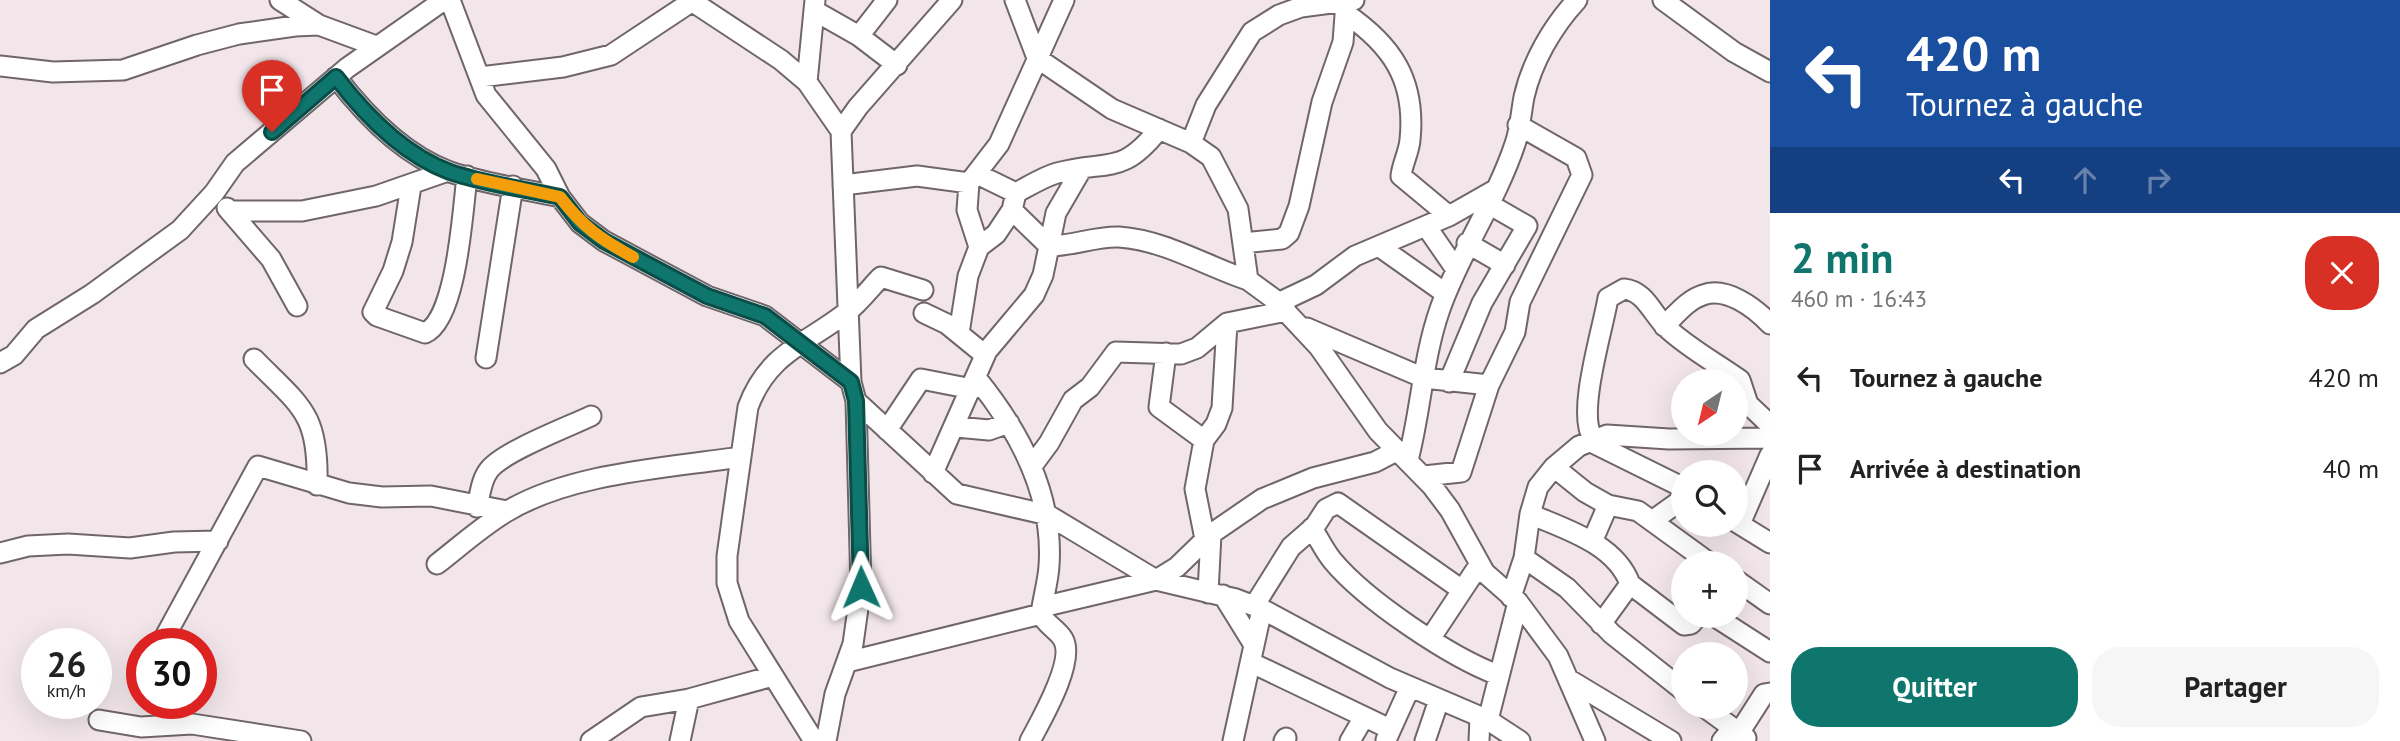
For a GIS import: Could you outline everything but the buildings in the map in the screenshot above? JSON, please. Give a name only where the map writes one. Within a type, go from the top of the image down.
[{"type":"street","points":[[280,0],[319,25],[376,46]]},
{"type":"street","points":[[0,363],[14,355],[36,329],[92,294],[180,230],[214,193],[235,163],[336,77],[444,0]]},
{"type":"street","points":[[450,0],[486,95],[546,169],[560,197],[580,223],[604,241],[707,296],[765,316],[800,341],[854,391],[887,430],[933,473],[964,497],[1021,507],[1048,515],[1156,580],[1258,607],[1410,687],[1484,718],[1520,741]]},
{"type":"street","points":[[859,36],[887,0]]},
{"type":"street","points":[[841,131],[858,107],[952,0]]},
{"type":"street","points":[[1015,0],[1037,58],[1096,100],[1191,142],[1211,157],[1238,209],[1248,280]]},
{"type":"street","points":[[979,247],[967,210],[973,178],[999,144],[1064,0]]},
{"type":"street","points":[[1403,455],[1420,411],[1432,334],[1445,293],[1515,144],[1535,65],[1552,33],[1577,0]]},
{"type":"street","points":[[1663,0],[1734,52],[1770,72]]},
{"type":"street","points":[[480,77],[563,67],[611,55],[690,1],[781,60],[807,82],[841,131],[861,587],[853,644],[835,694],[826,741]]},
{"type":"street","points":[[1191,142],[1206,105],[1252,32],[1279,15],[1301,7],[1348,5]]},
{"type":"street","points":[[1348,5],[1399,65],[1411,125],[1407,157],[1401,176],[1449,216]]},
{"type":"street","points":[[1242,243],[1282,239],[1296,218],[1322,102],[1343,42],[1348,5]]},
{"type":"street","points":[[807,82],[815,6],[897,65]]},
{"type":"street","points":[[0,66],[53,72],[123,70],[197,44],[239,34],[319,25]]},
{"type":"street","points":[[336,77],[356,103],[392,136],[458,174],[560,197]]},
{"type":"street","points":[[1424,476],[1458,473],[1462,469],[1489,385],[1515,332],[1520,302],[1582,175],[1576,158],[1518,125]]},
{"type":"street","points":[[959,333],[968,276],[979,247],[996,234],[1014,202],[1053,174],[1132,158],[1159,129]]},
{"type":"street","points":[[933,473],[956,427],[985,355],[1034,295],[1043,275],[1056,213],[1081,170]]},
{"type":"street","points":[[411,186],[402,242],[393,271],[373,312],[425,332],[439,318],[453,281],[458,174]]},
{"type":"street","points":[[230,211],[302,211],[458,174]]},
{"type":"street","points":[[843,185],[918,176],[973,178],[1014,202],[1049,246]]},
{"type":"street","points":[[486,358],[513,186]]},
{"type":"street","points":[[214,193],[271,259],[297,306]]},
{"type":"street","points":[[1032,466],[1049,443],[1073,400],[1095,382],[1116,352],[1181,354],[1197,348],[1227,323],[1287,313],[1346,261],[1490,197]]},
{"type":"street","points":[[1450,382],[1465,338],[1527,225],[1490,197]]},
{"type":"street","points":[[1426,226],[1455,268]]},
{"type":"street","points":[[1049,246],[1075,245],[1107,238],[1130,239],[1163,247],[1248,280],[1287,313],[1319,347],[1378,431],[1424,476],[1450,510],[1479,565],[1514,599],[1558,656],[1595,741]]},
{"type":"street","points":[[1467,243],[1505,265]]},
{"type":"street","points":[[1380,247],[1445,293]]},
{"type":"street","points":[[814,741],[773,676],[760,649],[740,621],[727,583],[727,556],[748,407],[765,372],[800,341],[848,311],[881,277],[923,290]]},
{"type":"street","points":[[1671,481],[1591,440],[1587,428],[1587,414],[1609,297],[1624,289],[1636,292],[1664,326],[1702,357],[1740,380],[1750,408],[1770,425]]},
{"type":"street","points":[[1664,326],[1691,302],[1708,294],[1740,300],[1770,324]]},
{"type":"street","points":[[923,313],[959,333],[985,355]]},
{"type":"street","points":[[1287,313],[1379,361],[1424,378],[1489,385]]},
{"type":"street","points":[[1227,323],[1222,408],[1216,424],[1204,440],[1195,500],[1208,537],[1216,594],[1253,654],[1364,717],[1388,735],[1410,687]]},
{"type":"street","points":[[1166,353],[1159,407],[1204,440]]},
{"type":"street","points":[[254,359],[309,416],[316,441],[317,485]]},
{"type":"street","points":[[887,430],[921,379],[974,384],[1009,423],[1032,466],[1048,515],[1049,566],[1042,610],[1062,638],[1065,658],[1049,704],[1030,741]]},
{"type":"street","points":[[477,507],[489,469],[503,458],[591,416]]},
{"type":"street","points":[[956,427],[989,430],[1009,423]]},
{"type":"street","points":[[1479,741],[1498,676],[1524,558],[1530,514],[1538,487],[1554,467],[1591,440],[1618,435],[1669,439],[1770,438]]},
{"type":"street","points":[[848,662],[1156,580],[1177,567],[1208,537],[1262,499],[1288,486],[1403,455]]},
{"type":"street","points":[[1748,502],[1770,455]]},
{"type":"street","points":[[437,564],[507,511],[558,490],[615,475],[740,457]]},
{"type":"street","points":[[170,628],[258,466],[317,485],[382,497],[431,496],[507,511]]},
{"type":"street","points":[[1554,467],[1585,492],[1608,505],[1634,509],[1694,551]]},
{"type":"street","points":[[1233,741],[1235,719],[1253,654],[1258,607],[1280,562],[1328,507],[1342,504],[1386,539],[1462,590]]},
{"type":"street","points":[[1592,542],[1608,505]]},
{"type":"street","points":[[1652,520],[1671,507]]},
{"type":"street","points":[[1530,514],[1592,542],[1624,571],[1630,584],[1671,615]]},
{"type":"street","points":[[1312,528],[1346,575],[1430,639],[1474,666],[1498,676]]},
{"type":"street","points":[[1748,529],[1770,542]]},
{"type":"street","points":[[0,553],[28,546],[68,544],[130,548],[174,542],[218,541]]},
{"type":"street","points":[[1524,558],[1567,588],[1601,624],[1671,681]]},
{"type":"street","points":[[1430,639],[1479,565]]},
{"type":"street","points":[[1601,624],[1630,584]]},
{"type":"street","points":[[1748,588],[1770,604]]},
{"type":"street","points":[[1733,628],[1770,652]]},
{"type":"street","points":[[591,741],[640,707],[688,699],[773,676]]},
{"type":"street","points":[[1568,679],[1671,741]]},
{"type":"street","points":[[1717,719],[1736,736],[1764,694],[1770,693]]},
{"type":"street","points":[[680,741],[688,699]]},
{"type":"street","points":[[1425,741],[1439,700]]},
{"type":"street","points":[[1350,741],[1364,717]]},
{"type":"street","points":[[110,741],[99,720],[141,727],[192,724],[301,741]]},
{"type":"slow traffic","points":[[477,179],[560,197],[580,223],[604,241],[633,257]]},
{"type":"route","points":[[272,132],[336,77],[356,103],[392,136],[416,153],[448,171],[560,197],[580,223],[604,241],[707,296],[765,316],[800,341],[851,382],[856,401],[861,587]]}]
